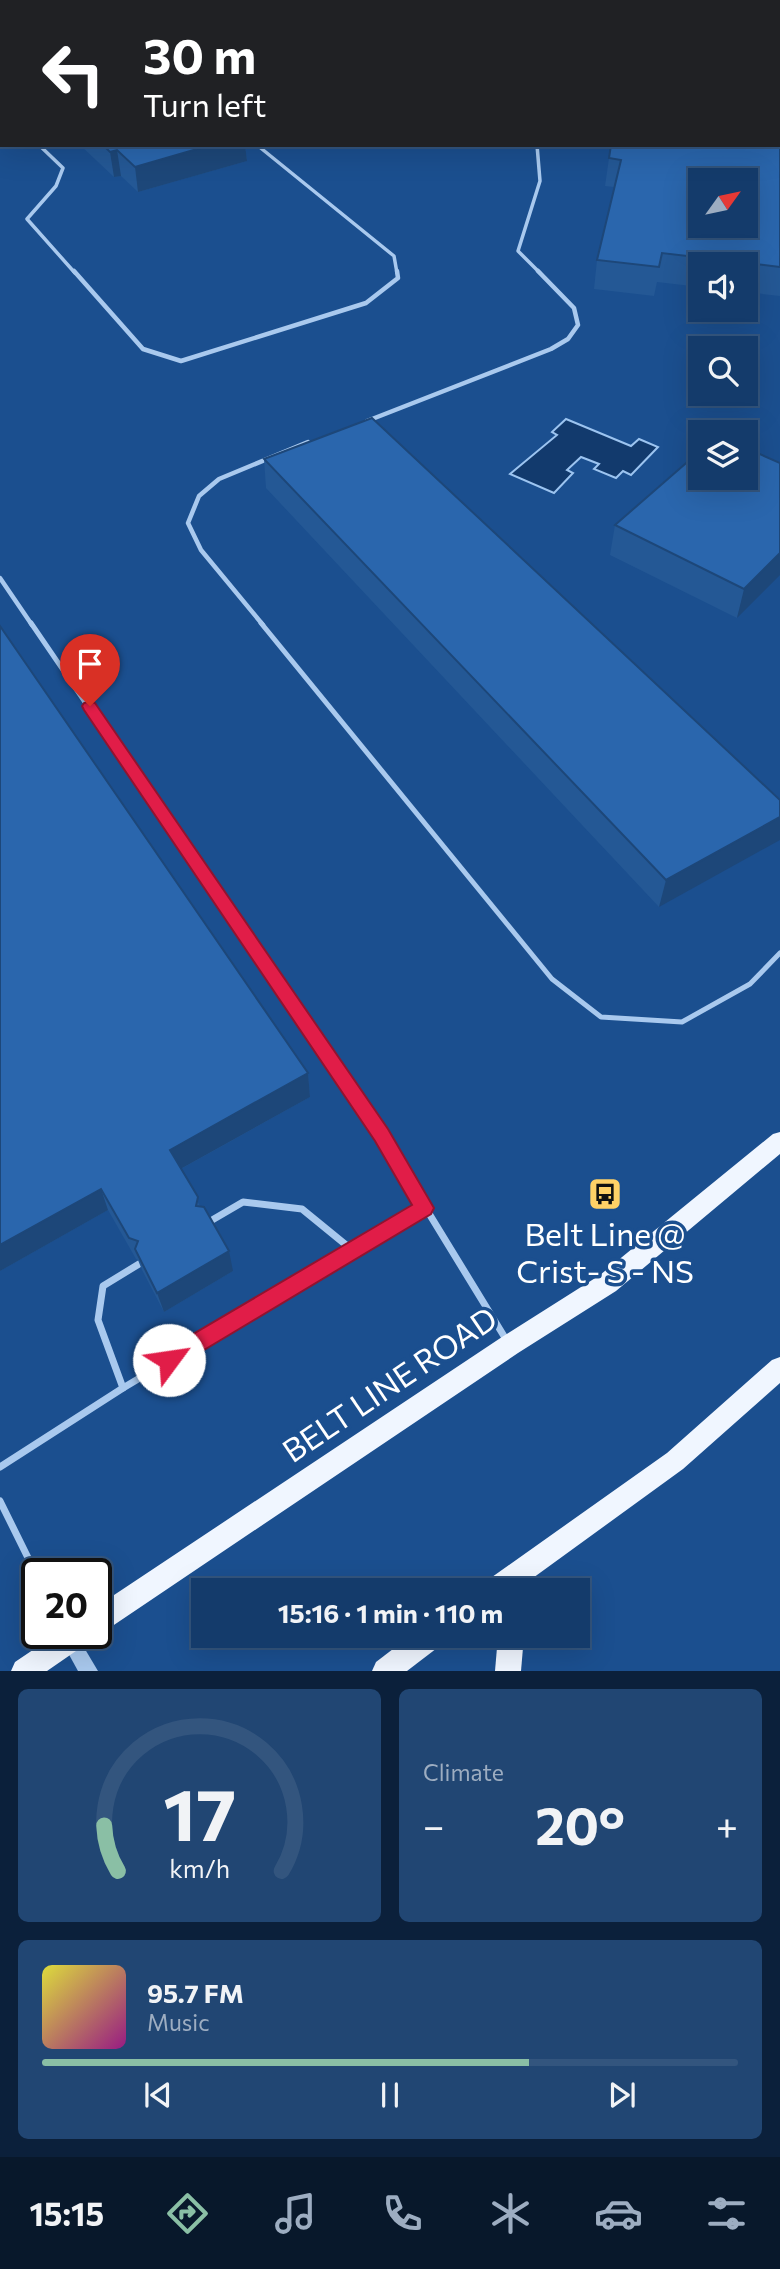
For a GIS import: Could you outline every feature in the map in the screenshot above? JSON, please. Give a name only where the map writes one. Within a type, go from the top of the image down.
[{"type":"main road","name":"BELT LINE ROAD","points":[[112,1611],[510,1345],[608,1283],[780,1141]]},
{"type":"main road","points":[[522,1578],[675,1461],[780,1368]]},
{"type":"main road","points":[[385,1671],[416,1648]]},
{"type":"main road","points":[[508,1671],[510,1648]]},
{"type":"main road","points":[[24,1671],[54,1649]]},
{"type":"street","points":[[79,1649],[89,1671]]},
{"type":"lane","points":[[41,147],[63,167],[56,186],[27,219],[143,349],[181,361],[366,303],[398,278],[394,256],[259,147]]},
{"type":"lane","points":[[356,425],[551,349],[568,340],[578,325],[574,308],[518,251],[540,181],[537,147]]},
{"type":"lane","points":[[318,439],[257,461],[219,479],[199,496],[188,523],[201,551],[552,979],[601,1017],[682,1022],[750,985],[780,953]]},
{"type":"lane","points":[[0,578],[373,1123],[510,1345]]},
{"type":"lane","points":[[206,1223],[243,1202],[302,1209],[351,1250]]},
{"type":"lane","points":[[0,1467],[123,1388],[425,1208]]},
{"type":"lane","points":[[123,1388],[98,1320],[103,1286],[139,1265]]},
{"type":"lane","points":[[0,1502],[28,1558]]},
{"type":"water","points":[[566,419],[631,446],[639,439],[658,447],[631,475],[623,471],[616,478],[594,469],[599,464],[581,457],[567,470],[573,473],[554,493],[510,474],[557,435],[552,432]]},
{"type":"building","points":[[105,147],[204,147],[135,167],[117,150],[110,152]]},
{"type":"building","points":[[611,147],[780,147],[780,267],[758,264],[758,252],[688,252],[688,256],[662,253],[659,267],[597,260],[621,160],[609,158]]},
{"type":"building","points":[[372,418],[780,800],[780,817],[666,880],[264,459]]},
{"type":"building","points":[[758,453],[780,463],[780,553],[744,589],[615,525],[688,461],[688,490],[758,490]]},
{"type":"building","points":[[0,626],[308,1073],[170,1150],[198,1197],[196,1206],[204,1207],[229,1251],[157,1293],[135,1249],[138,1241],[129,1238],[101,1189],[0,1245]]},
{"type":"place","name":"Belt Line @ Crist- S - NS","points":[[605,1194]]},
{"type":"route","points":[[90,706],[381,1135],[425,1208],[169,1360]]}]
